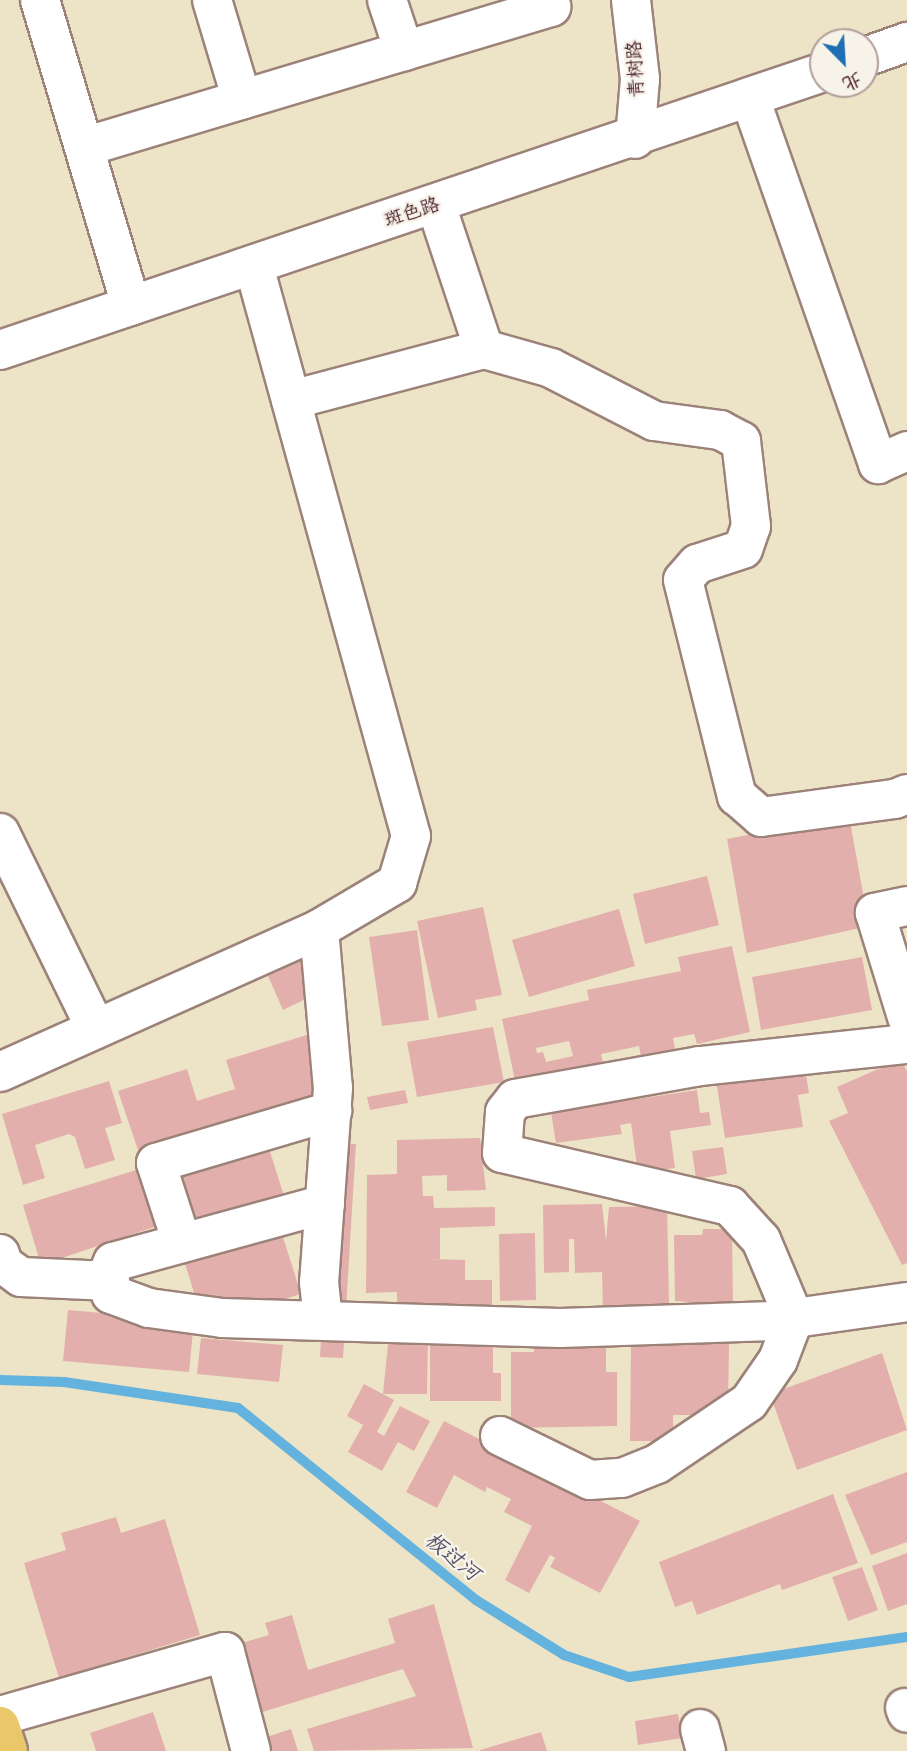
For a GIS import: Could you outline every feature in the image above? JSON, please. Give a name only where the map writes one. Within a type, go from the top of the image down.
[{"type":"main road","points":[[0,1726],[8,1751]]},
{"type":"street","points":[[40,0],[131,306]]},
{"type":"street","points":[[212,0],[242,100]]},
{"type":"street","points":[[387,0],[404,51]]},
{"type":"street","points":[[84,147],[551,8],[549,0]]},
{"type":"street","name":"青树路","points":[[631,0],[640,79],[635,139]]},
{"type":"street","points":[[879,52],[907,42]]},
{"type":"street","name":"斑色路","points":[[0,350],[635,139],[809,77]]},
{"type":"street","points":[[750,98],[878,464],[907,451]]},
{"type":"street","points":[[436,205],[484,349]]},
{"type":"street","points":[[0,1072],[320,929],[397,883],[411,836],[254,266]]},
{"type":"street","points":[[291,400],[484,349],[551,368],[654,421],[720,430],[741,441],[751,526],[743,549],[697,564],[683,580],[737,796],[761,817],[907,794]]},
{"type":"street","points":[[0,833],[96,1029]]},
{"type":"street","points":[[891,909],[907,1017]]},
{"type":"street","points":[[320,929],[332,1111],[319,1282],[323,1320]]},
{"type":"street","points":[[500,1436],[590,1480],[622,1478],[657,1464],[749,1402],[778,1360],[794,1318],[761,1240],[730,1206],[502,1153],[505,1112],[515,1099],[700,1066],[907,1044]]},
{"type":"street","points":[[182,1243],[156,1163],[332,1111]]},
{"type":"street","points":[[325,1204],[113,1262],[111,1294],[149,1308],[222,1318],[560,1328],[794,1318],[907,1302]]},
{"type":"street","points":[[0,1254],[3,1264],[21,1277],[110,1281]]},
{"type":"street","points":[[0,1716],[225,1652],[251,1751]]},
{"type":"building","points":[[849,816],[869,926],[747,953],[727,839]]},
{"type":"building","points":[[707,876],[719,925],[645,944],[633,894]]},
{"type":"building","points":[[483,907],[502,995],[475,1000],[477,1010],[438,1018],[417,921]]},
{"type":"building","points":[[619,909],[635,966],[529,997],[512,940]]},
{"type":"building","points":[[417,930],[429,1020],[382,1026],[369,937]]},
{"type":"building","points":[[732,946],[750,1032],[697,1044],[694,1034],[673,1038],[677,1060],[643,1067],[639,1046],[601,1054],[605,1071],[517,1090],[502,1019],[589,1000],[587,990],[681,971],[678,957]],"holes":[[[569,1041],[573,1056],[546,1062],[543,1052],[537,1053],[536,1048]]]},
{"type":"building","points":[[862,957],[872,1010],[761,1030],[752,977]]},
{"type":"building","points":[[300,961],[316,994],[283,1010],[268,976]]},
{"type":"building","points":[[493,1027],[504,1082],[417,1097],[407,1042]]},
{"type":"building","points":[[310,1034],[336,1098],[258,1114],[138,1150],[118,1091],[187,1069],[197,1101],[235,1089],[226,1060]]},
{"type":"building","points":[[901,1059],[907,1072],[907,1263],[902,1265],[829,1121],[848,1113],[837,1087]]},
{"type":"building","points":[[804,1062],[809,1093],[798,1095],[803,1127],[725,1138],[715,1074]]},
{"type":"building","points":[[109,1081],[122,1123],[105,1128],[115,1160],[85,1169],[75,1137],[69,1134],[35,1145],[45,1178],[23,1185],[2,1114]]},
{"type":"building","points":[[405,1090],[408,1103],[370,1110],[367,1097]]},
{"type":"building","points":[[615,1090],[618,1102],[697,1090],[700,1113],[709,1112],[711,1125],[670,1131],[675,1168],[638,1173],[631,1123],[620,1125],[622,1134],[556,1143],[549,1100]]},
{"type":"building","points":[[480,1138],[486,1190],[447,1191],[447,1175],[422,1176],[423,1196],[433,1196],[434,1208],[495,1207],[495,1226],[440,1228],[440,1259],[429,1259],[465,1260],[465,1280],[492,1280],[492,1308],[397,1320],[397,1292],[366,1293],[367,1175],[397,1174],[397,1140]]},
{"type":"building","points":[[267,1142],[284,1196],[187,1226],[171,1172]]},
{"type":"building","points":[[332,1143],[356,1144],[343,1358],[320,1357]]},
{"type":"building","points":[[723,1147],[727,1174],[696,1179],[692,1151]]},
{"type":"building","points":[[146,1167],[163,1224],[41,1265],[23,1205]]},
{"type":"building","points":[[602,1204],[606,1241],[609,1207],[667,1206],[669,1304],[603,1309],[602,1272],[575,1273],[574,1239],[569,1239],[569,1272],[544,1273],[543,1205]]},
{"type":"building","points":[[703,1229],[732,1229],[733,1305],[675,1301],[674,1235],[702,1235]]},
{"type":"building","points":[[535,1233],[536,1300],[500,1301],[499,1234]]},
{"type":"building","points":[[282,1234],[301,1294],[204,1324],[185,1264]]},
{"type":"building","points":[[68,1310],[194,1321],[189,1372],[63,1361]]},
{"type":"building","points":[[430,1332],[493,1332],[493,1373],[501,1373],[501,1401],[430,1401]]},
{"type":"building","points":[[389,1334],[428,1334],[427,1394],[383,1394]]},
{"type":"building","points":[[201,1338],[283,1345],[279,1382],[197,1374]]},
{"type":"building","points":[[729,1342],[728,1415],[673,1415],[673,1441],[630,1441],[631,1343]]},
{"type":"building","points":[[534,1343],[606,1343],[606,1372],[617,1372],[617,1426],[511,1428],[511,1352],[534,1352]]},
{"type":"building","points":[[882,1353],[907,1430],[797,1470],[770,1394]]},
{"type":"building","points":[[364,1384],[394,1400],[377,1432],[384,1436],[400,1406],[430,1421],[414,1451],[398,1442],[382,1471],[348,1452],[363,1425],[347,1416]]},
{"type":"building","points":[[444,1421],[640,1521],[600,1593],[550,1567],[555,1558],[550,1555],[529,1593],[505,1580],[532,1526],[504,1512],[511,1499],[487,1487],[485,1492],[454,1475],[437,1508],[406,1492]]},
{"type":"building","points":[[907,1472],[907,1542],[871,1555],[845,1495]]},
{"type":"building","points":[[833,1494],[858,1563],[782,1590],[780,1584],[697,1615],[692,1601],[675,1607],[659,1562]]},
{"type":"building","points":[[116,1517],[121,1533],[165,1519],[200,1635],[59,1678],[24,1563],[66,1550],[61,1533]]},
{"type":"building","points":[[907,1553],[907,1604],[888,1611],[872,1566]]},
{"type":"building","points":[[862,1567],[878,1610],[848,1621],[832,1577]]},
{"type":"building","points":[[434,1604],[473,1748],[314,1751],[307,1729],[416,1696],[403,1669],[249,1716],[228,1647],[269,1635],[265,1623],[292,1615],[308,1670],[395,1643],[388,1619]]},
{"type":"building","points":[[153,1712],[166,1751],[96,1751],[90,1733]]},
{"type":"building","points":[[678,1714],[682,1738],[638,1745],[635,1721]]},
{"type":"building","points":[[291,1729],[298,1751],[257,1751],[254,1741]]},
{"type":"building","points":[[541,1732],[547,1751],[480,1751],[480,1750]]},
{"type":"waterway","name":"板过河","points":[[0,1380],[64,1382],[238,1408],[476,1600],[564,1655],[629,1677],[907,1637]]}]
